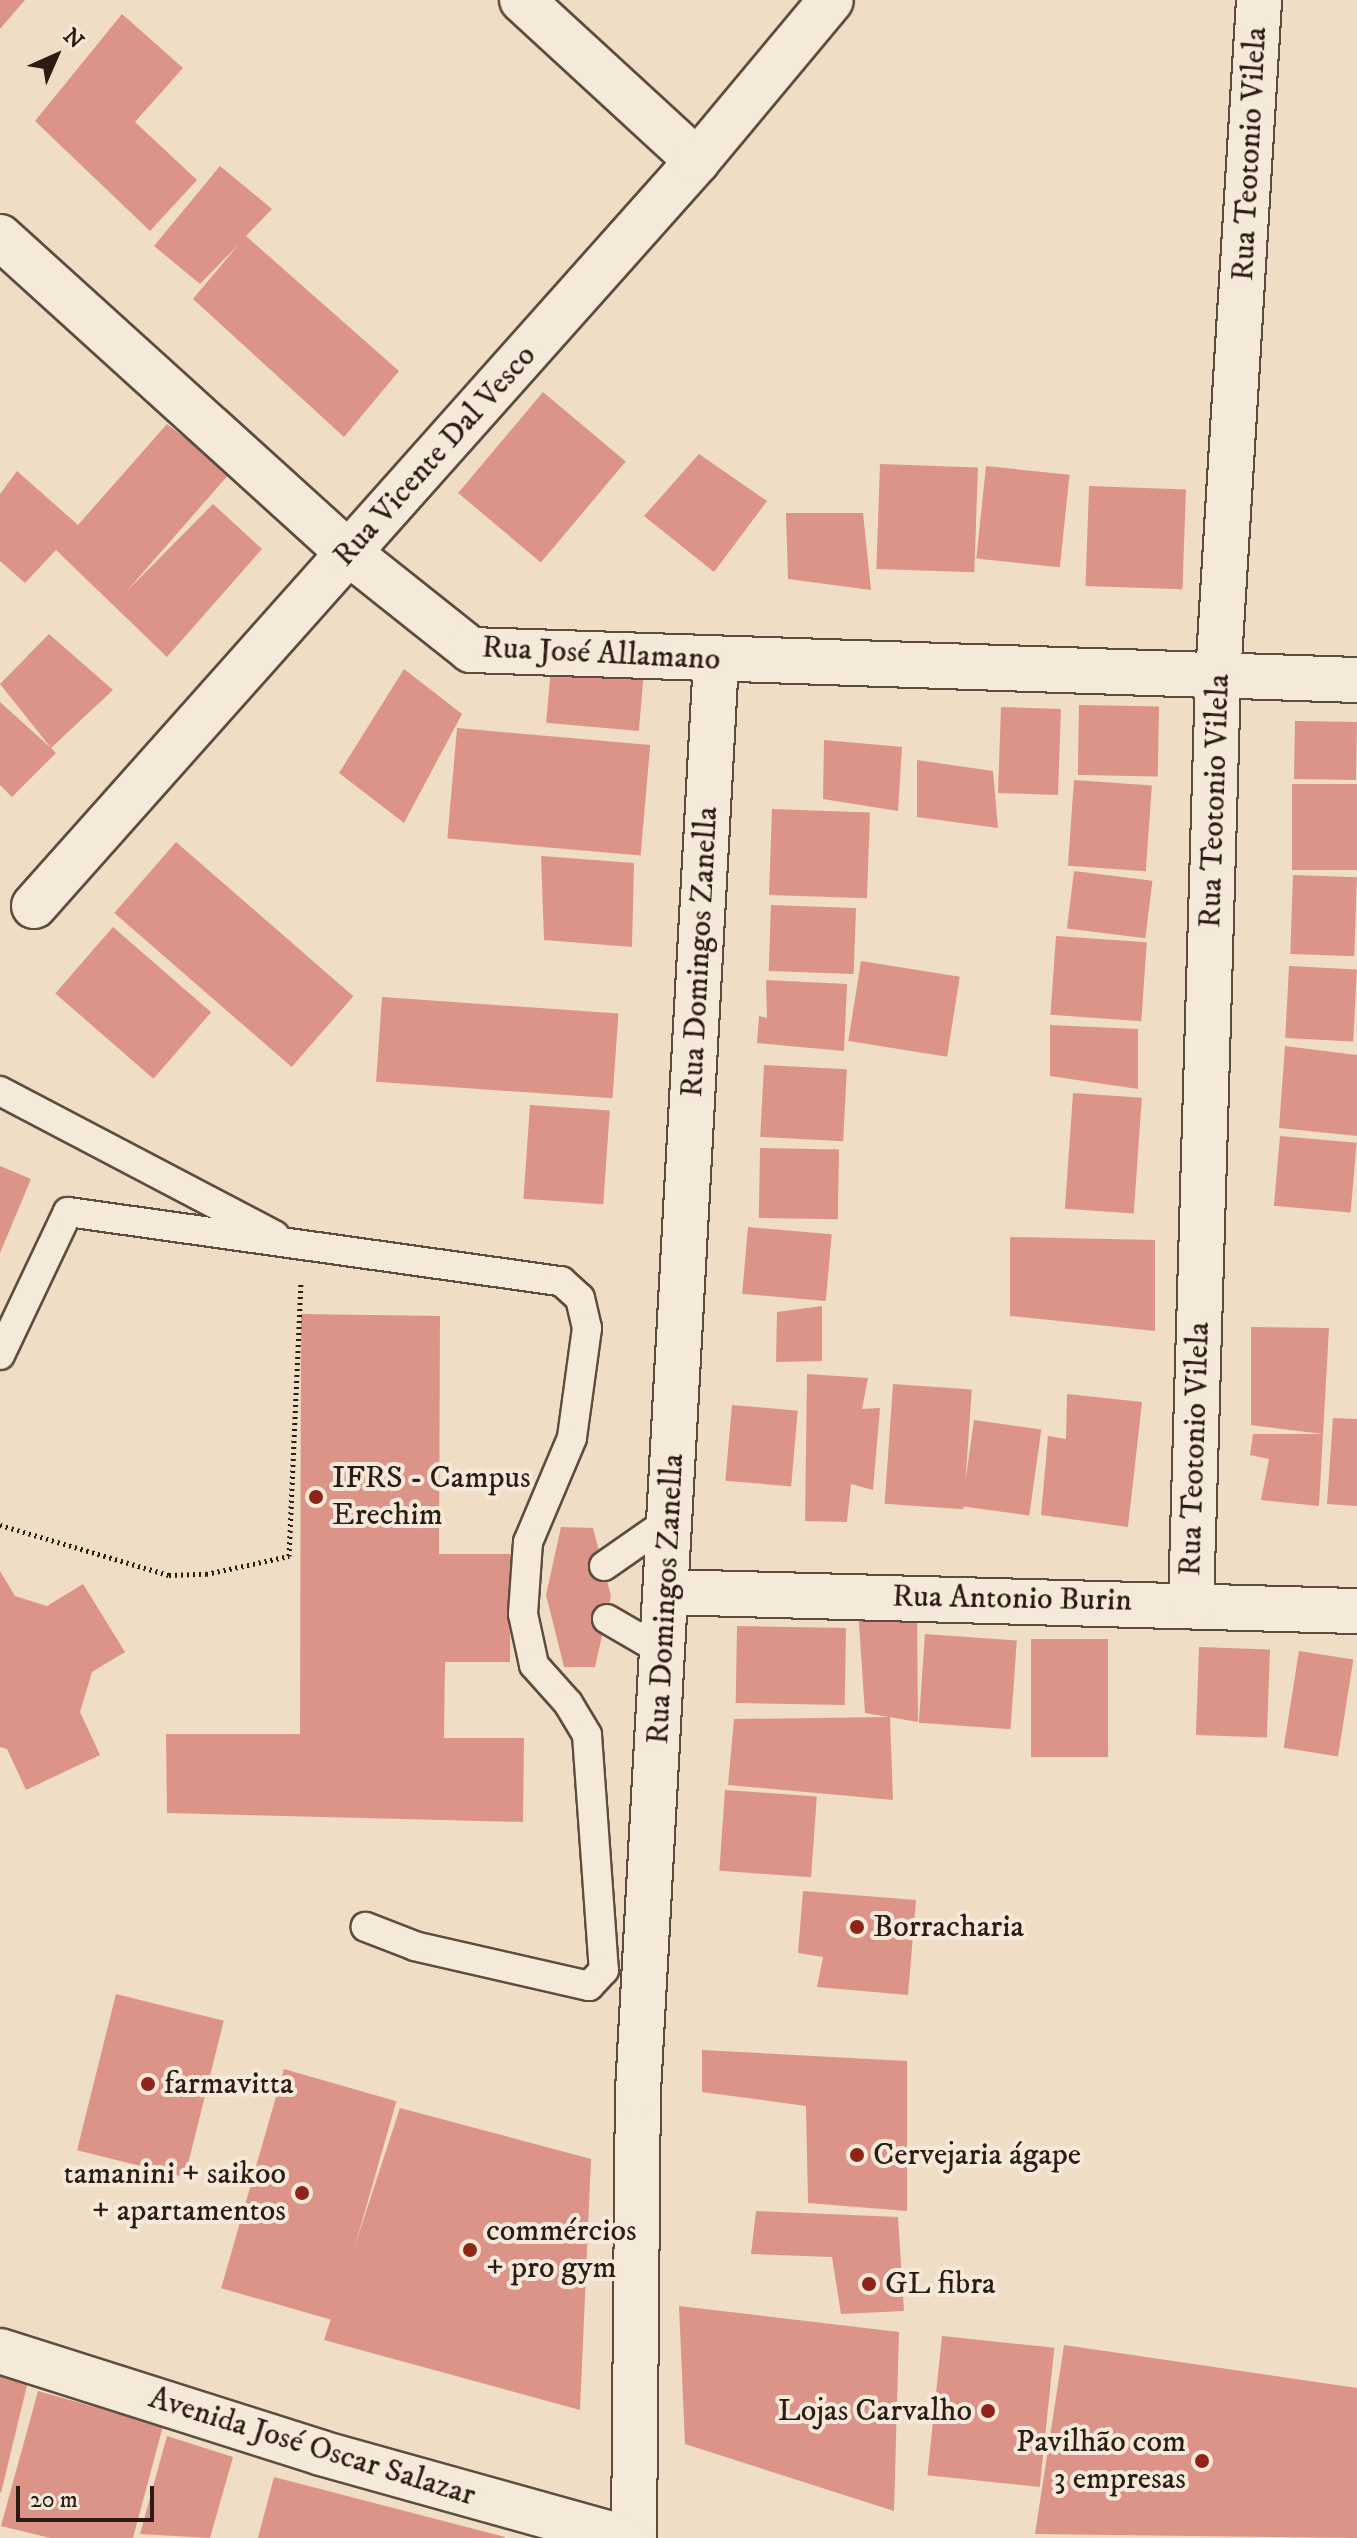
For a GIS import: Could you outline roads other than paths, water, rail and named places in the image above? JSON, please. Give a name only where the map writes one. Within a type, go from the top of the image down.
[{"type":"street","points":[[522,0],[697,161]]},
{"type":"street","name":"Rua Vicente Dal Vesco","points":[[34,906],[697,161],[831,0]]},
{"type":"street","name":"Rua Teotonio Vilela","points":[[1191,1603],[1218,677],[1259,0]]},
{"type":"street","name":"Rua José Allamano","points":[[0,237],[349,553],[471,650],[1357,680]]},
{"type":"street","name":"Rua Domingos Zanella","points":[[634,2538],[638,2091],[716,660]]},
{"type":"street","name":"Rua Antonio Burin","points":[[666,1592],[1191,1603],[1357,1611]]},
{"type":"street","name":"Avenida José Oscar Salazar","points":[[0,2351],[321,2453],[626,2538]]},
{"type":"lane","points":[[0,1091],[296,1243]]},
{"type":"lane","points":[[0,1355],[68,1212],[561,1281],[580,1298],[587,1328],[572,1438],[528,1542],[538,1573],[534,1665],[568,1703],[587,1735],[604,1970],[598,1981],[589,1986],[415,1946],[366,1927]]},
{"type":"lane","points":[[604,1566],[670,1520]]},
{"type":"lane","points":[[607,1619],[664,1652]]},
{"type":"place","name":"IFRS - Campus Erechim","points":[[316,1497]]},
{"type":"place","name":"Borracharia","points":[[857,1927]]},
{"type":"place","name":"farmavitta","points":[[148,2084]]},
{"type":"place","name":"Cervejaria ágape","points":[[857,2155]]},
{"type":"place","name":"tamanini + saikoo + apartamentos","points":[[302,2193]]},
{"type":"place","name":"commércios + pro gym","points":[[470,2250]]},
{"type":"place","name":"GL fibra","points":[[869,2284]]},
{"type":"place","name":"Lojas Carvalho","points":[[988,2411]]},
{"type":"place","name":"Pavilhão com 3 empresas","points":[[1202,2461]]}]
